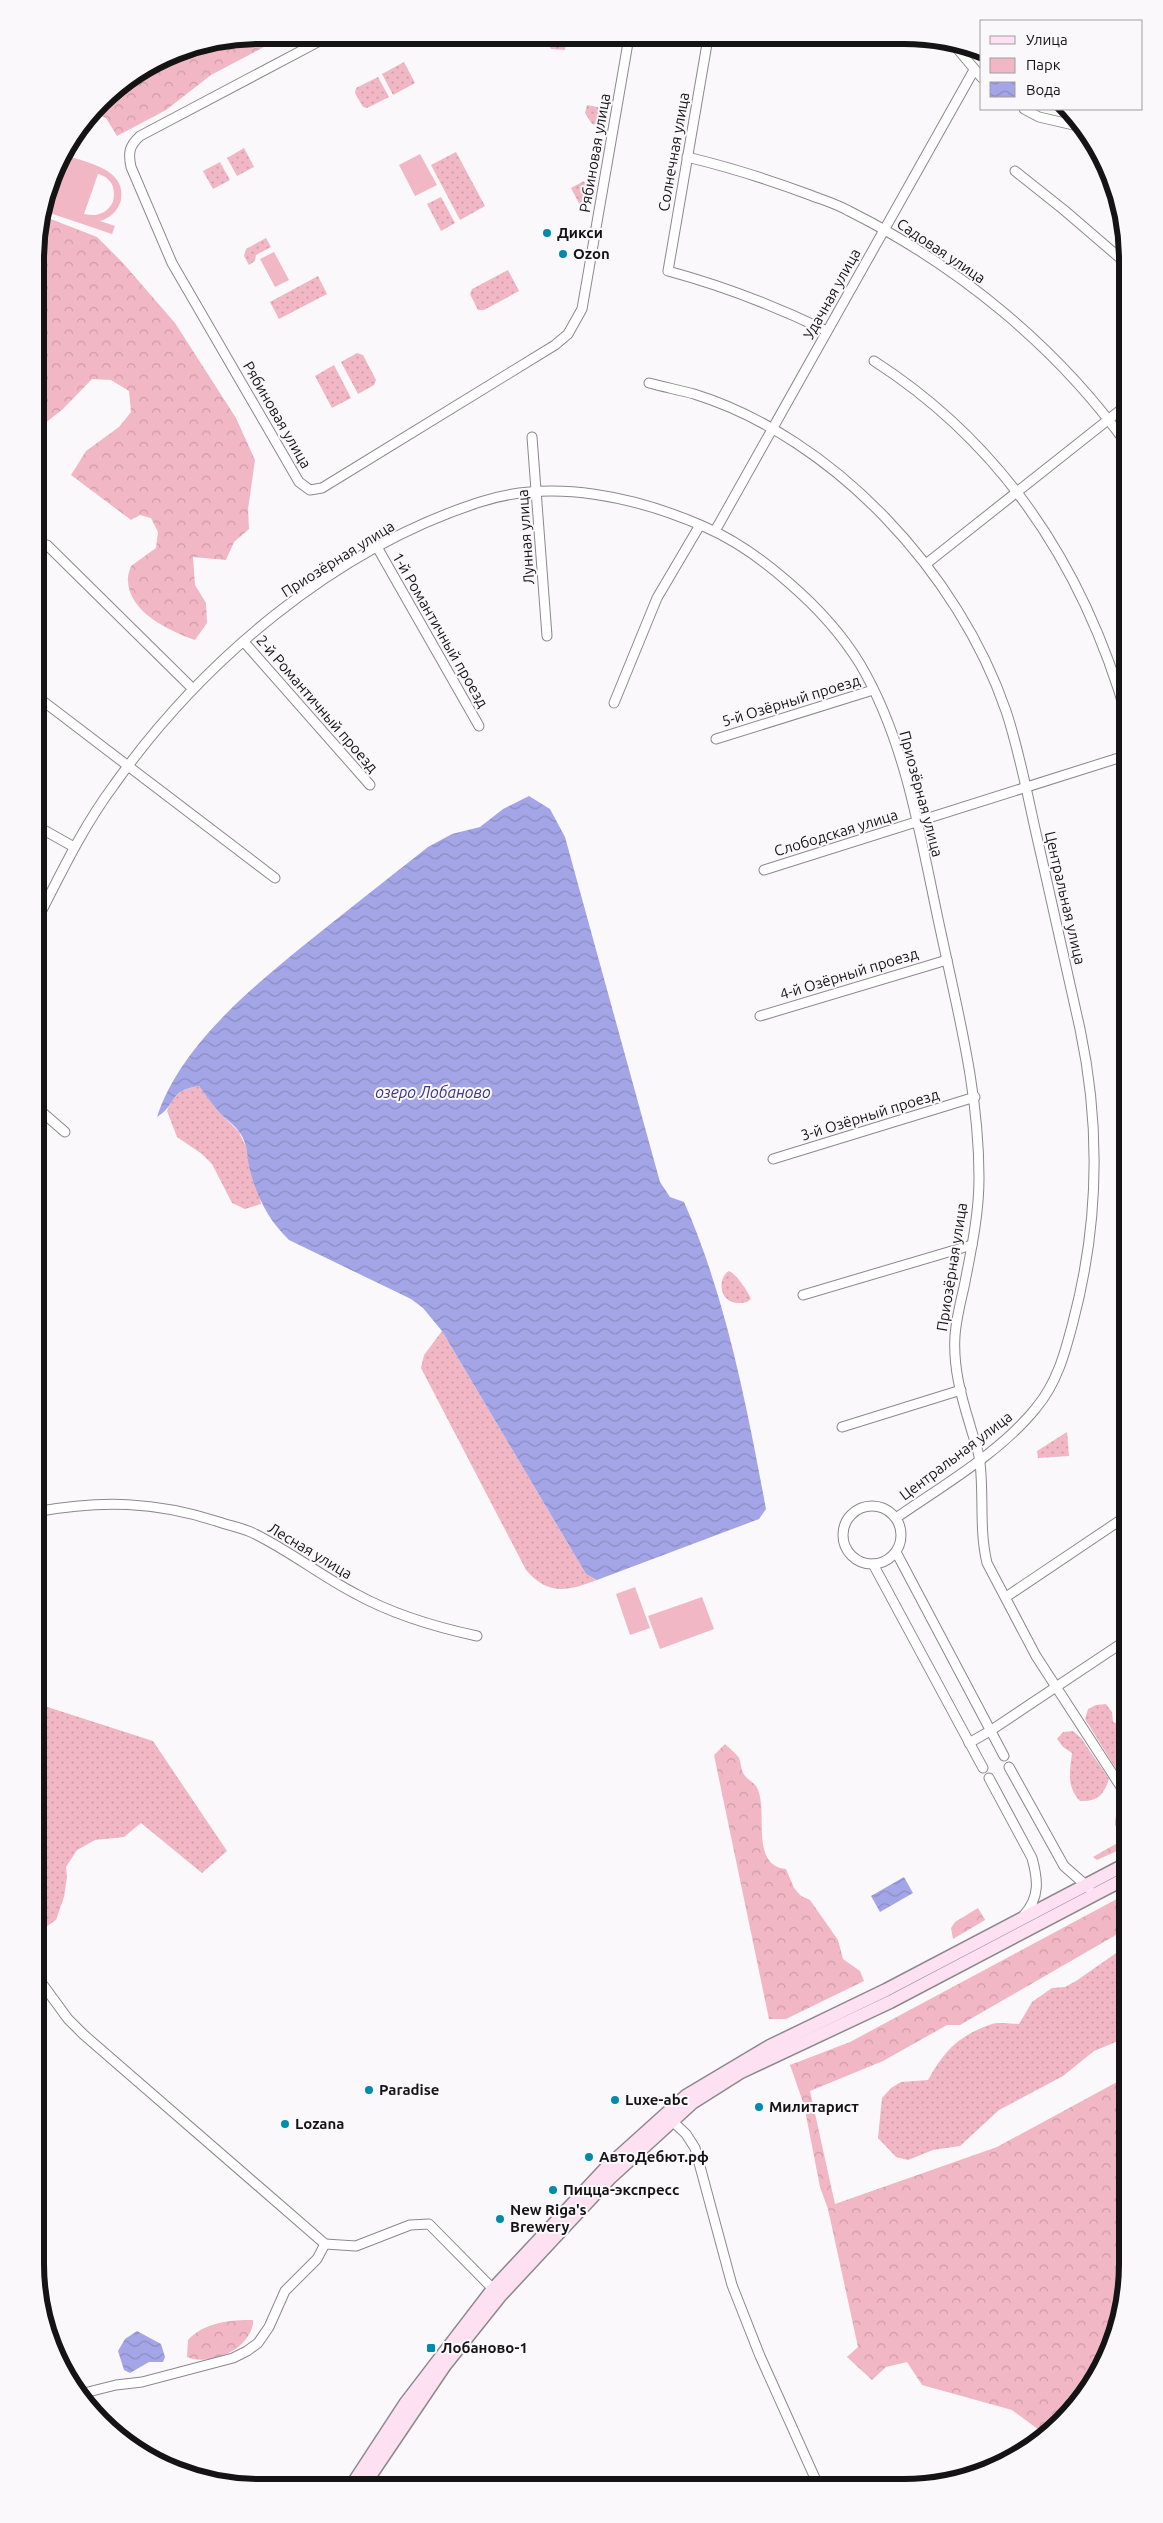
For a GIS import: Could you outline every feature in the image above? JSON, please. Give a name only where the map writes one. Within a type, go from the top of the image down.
[{"type":"main road","points":[[668,2117],[741,2072],[890,2002],[1091,1890],[1119,1870]]},
{"type":"main road","points":[[356,2479],[410,2396],[496,2293],[605,2169],[708,2082],[770,2046],[1017,1923],[1091,1890],[1119,1880]]},
{"type":"main road","points":[[368,2479],[496,2293]]},
{"type":"street","name":"Рябиновая улица","points":[[316,44],[140,136],[132,144],[128,154],[131,167],[172,263],[299,482],[310,490],[322,488],[555,345],[568,334],[582,308],[628,44]]},
{"type":"street","name":"Солнечная улица","points":[[707,44],[668,271],[721,285],[776,306],[827,331]]},
{"type":"street","points":[[959,51],[980,76]]},
{"type":"street","name":"Удачная улица","points":[[715,531],[974,70]]},
{"type":"street","points":[[1026,110],[1039,117],[1072,125]]},
{"type":"street","name":"Садовая улица","points":[[688,157],[744,171],[848,210],[965,281],[1046,348],[1109,419],[1119,433]]},
{"type":"street","points":[[1015,171],[1119,257]]},
{"type":"street","points":[[874,361],[954,422],[1017,492],[1047,534],[1070,572],[1112,665],[1119,690]]},
{"type":"street","name":"Центральная улица","points":[[649,383],[695,395],[772,430],[828,467],[870,502],[926,564],[962,615],[984,658],[1006,712],[1026,788],[1088,1068],[1096,1158],[1090,1233],[1080,1296],[1057,1376],[1037,1408],[1014,1432],[896,1518]]},
{"type":"street","points":[[926,564],[1119,411]]},
{"type":"street","name":"Лунная улица","points":[[532,437],[547,636]]},
{"type":"street","name":"Приозёрная улица","points":[[44,906],[74,847],[113,785],[193,689],[244,642],[319,584],[377,547],[433,518],[488,499],[537,492],[596,494],[636,502],[700,524],[715,531],[765,562],[810,602],[848,646],[873,690],[898,752],[947,960],[975,1097],[979,1182],[972,1245],[954,1341],[956,1371],[980,1458],[983,1546],[987,1563],[1036,1656],[1119,1784]]},
{"type":"street","points":[[614,703],[657,598],[700,524]]},
{"type":"street","points":[[47,544],[193,689]]},
{"type":"street","name":"1-й Романтичный проезд","points":[[377,547],[479,726]]},
{"type":"street","name":"2-й Романтичный проезд","points":[[244,642],[370,786]]},
{"type":"street","name":"5-й Озёрный проезд","points":[[716,739],[873,690]]},
{"type":"street","points":[[44,703],[275,878]]},
{"type":"street","name":"Слободская улица","points":[[764,870],[1119,758]]},
{"type":"street","points":[[44,831],[74,847]]},
{"type":"street","name":"4-й Озёрный проезд","points":[[760,1016],[947,960]]},
{"type":"street","name":"3-й Озёрный проезд","points":[[773,1159],[975,1097]]},
{"type":"street","points":[[44,1114],[65,1132]]},
{"type":"street","points":[[803,1295],[972,1245]]},
{"type":"street","points":[[842,1427],[961,1390]]},
{"type":"street","name":"Лесная улица","points":[[44,1510],[59,1507],[126,1502],[183,1510],[252,1532],[283,1549],[354,1594],[394,1613],[437,1627],[478,1636]]},
{"type":"street","points":[[872,1506],[886,1509],[896,1518],[901,1538],[896,1552],[886,1561],[873,1564],[856,1560],[847,1551],[843,1532],[848,1518],[858,1509],[872,1506]]},
{"type":"street","points":[[1006,1597],[1119,1521]]},
{"type":"street","points":[[896,1552],[1004,1756]]},
{"type":"street","points":[[873,1564],[983,1768]]},
{"type":"street","points":[[969,1743],[1119,1645]]},
{"type":"street","points":[[1009,1767],[1064,1866],[1091,1890]]},
{"type":"street","points":[[989,1778],[1032,1858],[1035,1868],[1038,1885],[1036,1897],[1031,1907],[1017,1923]]},
{"type":"street","points":[[44,1985],[83,2034],[325,2244],[356,2246],[410,2224],[429,2224],[496,2293]]},
{"type":"street","points":[[668,2117],[686,2134],[695,2148],[732,2285],[760,2356],[815,2479]]},
{"type":"street","points":[[86,2392],[116,2385],[142,2382],[233,2358],[247,2352],[258,2344],[269,2327],[285,2291],[317,2259],[325,2244]]},
{"type":"green space","points":[[245,44],[270,44],[211,75],[166,110],[117,136],[106,118],[99,115],[128,88],[151,73],[177,60],[217,48]]},
{"type":"green space","points":[[548,44],[566,44],[565,50],[551,49]]},
{"type":"green space","points":[[404,62],[415,83],[393,95],[382,74]]},
{"type":"green space","points":[[378,77],[389,97],[367,108],[363,107],[355,93],[356,88]]},
{"type":"green space","points":[[587,105],[602,108],[599,125],[592,124],[585,113]]},
{"type":"green space","points":[[244,148],[254,167],[237,176],[227,158]]},
{"type":"green space","points":[[456,152],[485,206],[460,220],[431,165]]},
{"type":"green space","points":[[420,154],[437,185],[415,196],[399,165]]},
{"type":"green space","points":[[70,157],[102,168],[111,173],[117,180],[121,189],[120,204],[113,214],[100,221],[115,226],[112,234],[49,213],[55,190]],"holes":[[[98,174],[107,178],[112,184],[114,192],[113,202],[101,214],[84,214]]]},
{"type":"green space","points":[[220,162],[230,180],[213,189],[203,171]]},
{"type":"green space","points":[[584,181],[592,194],[590,199],[580,205],[571,188]]},
{"type":"green space","points":[[441,197],[455,223],[441,231],[427,204]]},
{"type":"green space","points":[[48,218],[97,237],[123,263],[175,323],[236,418],[255,460],[248,509],[249,529],[234,542],[226,560],[193,557],[195,585],[206,603],[207,623],[195,640],[152,619],[135,602],[130,592],[128,575],[131,566],[156,548],[158,532],[151,518],[140,515],[131,520],[71,475],[86,451],[119,427],[131,412],[129,391],[111,380],[92,379],[63,409],[44,424],[44,245]]},
{"type":"green space","points":[[266,238],[271,247],[256,255],[255,261],[249,265],[244,256],[246,249]]},
{"type":"green space","points":[[274,252],[289,280],[275,287],[260,259]]},
{"type":"green space","points":[[508,270],[519,291],[484,310],[478,310],[470,294],[472,289]]},
{"type":"green space","points":[[318,276],[327,294],[279,319],[270,302]]},
{"type":"green space","points":[[357,353],[363,355],[376,380],[374,385],[358,394],[341,362]]},
{"type":"green space","points":[[334,365],[351,398],[332,408],[315,376]]},
{"type":"green space","points":[[199,1086],[217,1110],[239,1132],[246,1147],[261,1204],[245,1209],[232,1203],[212,1164],[202,1154],[177,1137],[167,1111],[175,1096],[187,1089]]},
{"type":"green space","points":[[729,1271],[747,1291],[751,1299],[747,1302],[737,1303],[725,1297],[722,1285],[725,1274]]},
{"type":"green space","points":[[442,1331],[586,1574],[597,1580],[577,1587],[559,1589],[542,1584],[526,1570],[421,1368],[424,1355]]},
{"type":"green space","points":[[1067,1432],[1069,1456],[1038,1458],[1037,1451]]},
{"type":"green space","points":[[635,1587],[650,1628],[630,1635],[616,1594]]},
{"type":"green space","points":[[702,1597],[714,1629],[660,1649],[648,1616]]},
{"type":"green space","points":[[1106,1704],[1112,1712],[1113,1722],[1119,1724],[1119,1772],[1085,1719],[1088,1709],[1096,1705]]},
{"type":"green space","points":[[44,1706],[153,1741],[227,1851],[202,1873],[141,1823],[124,1837],[95,1840],[77,1850],[66,1867],[67,1877],[64,1897],[56,1920],[44,1928]]},
{"type":"green space","points":[[1073,1731],[1081,1738],[1109,1779],[1105,1789],[1095,1799],[1080,1801],[1071,1784],[1070,1766],[1072,1753],[1063,1747],[1057,1739],[1063,1732]]},
{"type":"green space","points":[[725,1744],[738,1756],[744,1774],[758,1790],[761,1800],[762,1837],[768,1858],[775,1865],[786,1869],[794,1888],[801,1896],[810,1900],[838,1940],[843,1959],[860,1971],[864,1981],[786,2019],[769,2019],[714,1755]]},
{"type":"green space","points":[[1119,1809],[1119,1830],[1115,1825]]},
{"type":"green space","points":[[1119,1842],[1119,1850],[1097,1860],[1093,1857]]},
{"type":"green space","points":[[1119,1898],[1119,1933],[960,2025],[947,2025],[883,2061],[810,2091],[835,2204],[997,2147],[1119,2081],[1119,2278],[1112,2320],[1103,2346],[1083,2384],[1066,2406],[1040,2431],[1012,2410],[922,2385],[907,2362],[886,2367],[872,2380],[847,2357],[858,2347],[828,2209],[820,2187],[804,2105],[790,2065],[850,2042]]},
{"type":"green space","points":[[978,1908],[985,1920],[953,1939],[951,1928],[955,1922]]},
{"type":"green space","points":[[1119,1951],[1119,2041],[1094,2051],[1063,2076],[999,2110],[960,2146],[933,2150],[908,2160],[896,2157],[878,2138],[882,2098],[891,2088],[901,2082],[928,2080],[947,2052],[961,2039],[980,2028],[992,2024],[1019,2024],[1032,2002],[1052,1988],[1065,1987]]},
{"type":"green space","points":[[253,2320],[251,2330],[246,2339],[229,2353],[207,2359],[187,2357],[188,2340],[202,2329],[218,2323]]},
{"type":"water","name":"озеро Лобаново","points":[[529,796],[550,809],[565,837],[660,1182],[670,1197],[684,1202],[712,1276],[734,1353],[766,1509],[759,1519],[597,1580],[586,1574],[442,1331],[423,1308],[411,1299],[289,1240],[274,1224],[263,1206],[252,1177],[244,1141],[240,1133],[218,1111],[199,1086],[182,1091],[174,1098],[164,1112],[157,1117],[168,1091],[182,1067],[199,1044],[218,1022],[260,982],[428,847],[452,834],[480,827],[503,809]]},
{"type":"water","points":[[904,1877],[913,1893],[880,1912],[871,1896]]},
{"type":"water","points":[[137,2331],[161,2344],[165,2357],[163,2362],[149,2362],[130,2373],[124,2370],[118,2351],[125,2339]]},
{"type":"place","name":"Дикси","points":[[547,233]]},
{"type":"place","name":"Ozon","points":[[563,254]]},
{"type":"place","name":"Paradise","points":[[369,2090]]},
{"type":"place","name":"Luxe-abc","points":[[615,2100]]},
{"type":"place","name":"Милитарист","points":[[759,2107]]},
{"type":"place","name":"Lozana","points":[[285,2124]]},
{"type":"place","name":"АвтоДебют.рф","points":[[589,2157]]},
{"type":"place","name":"Пицца-экспресс","points":[[553,2190]]},
{"type":"place","name":"New Riga's Brewery","points":[[500,2219]]},
{"type":"place","name":"Лобаново-1","points":[[431,2348]]}]
